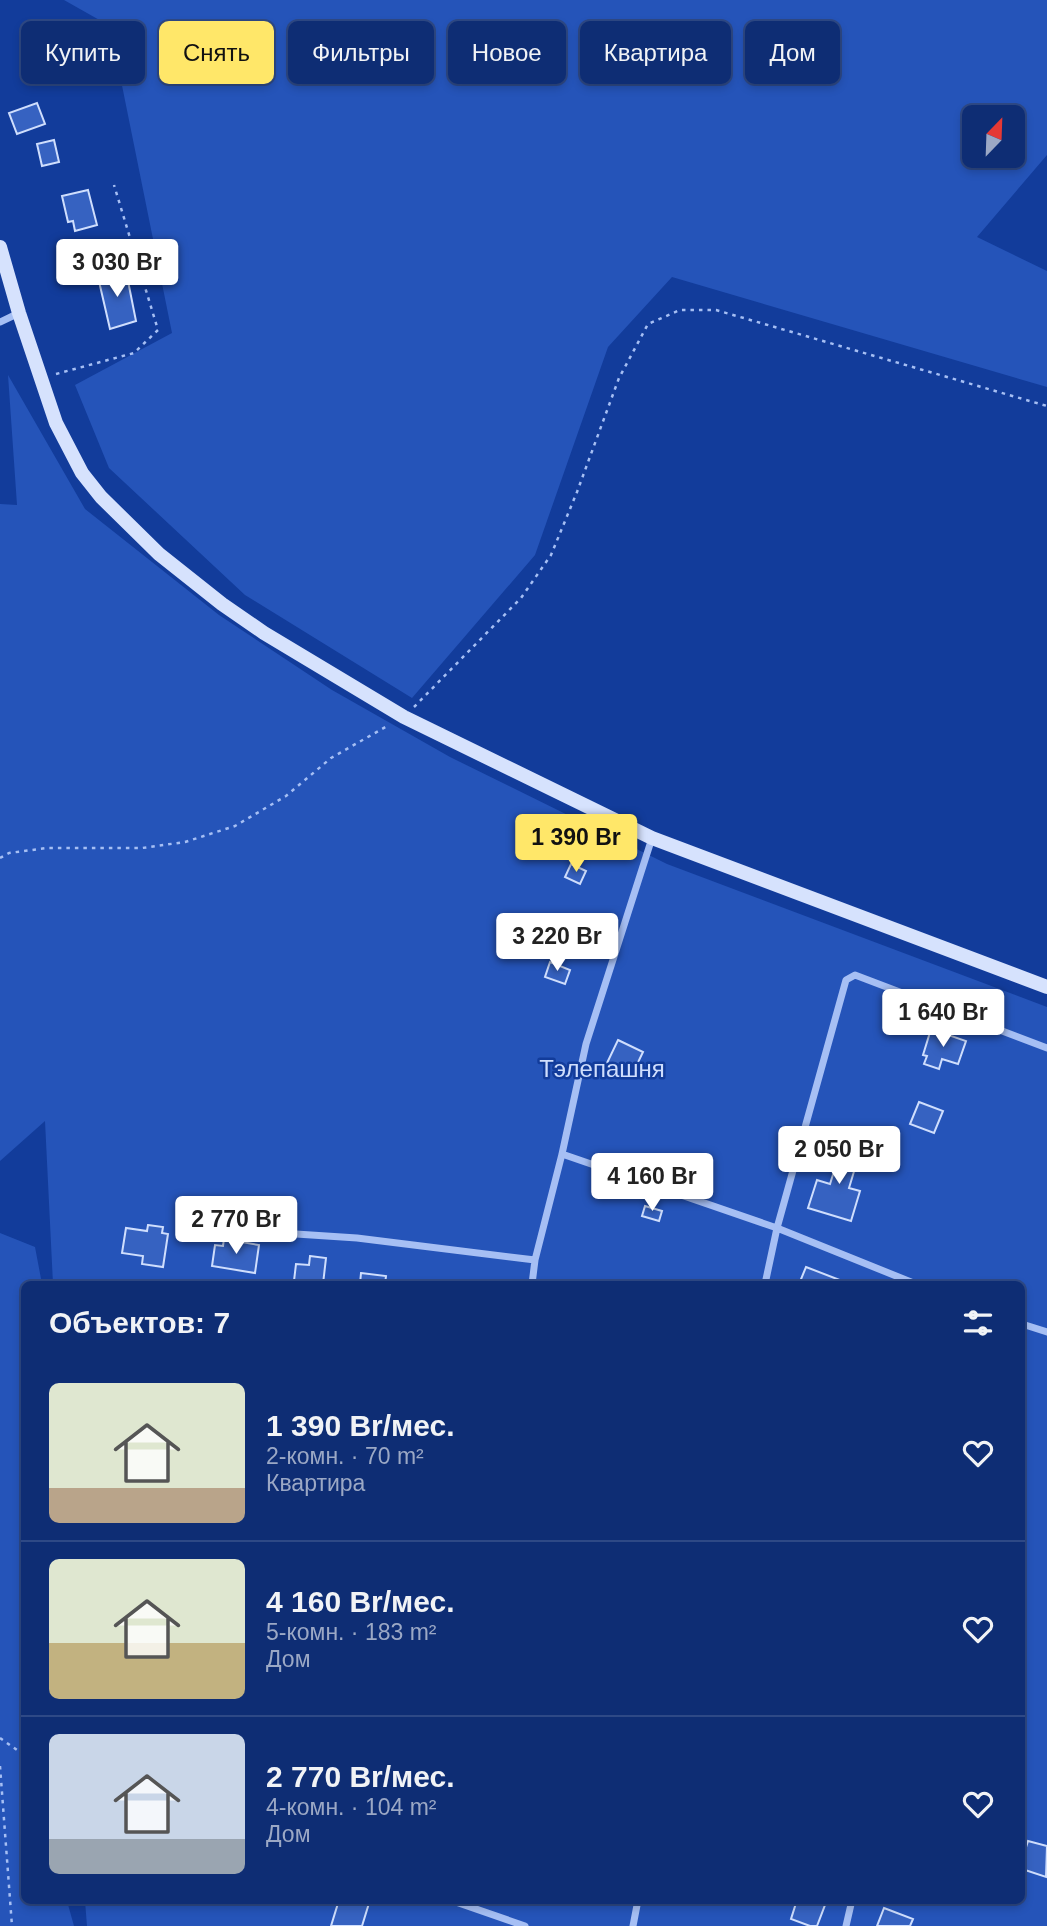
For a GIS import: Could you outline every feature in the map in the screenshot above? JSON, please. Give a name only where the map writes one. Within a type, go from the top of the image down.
[{"type":"street","points":[[0,247],[19,313],[60,432],[82,473],[101,497],[159,554],[222,604],[264,633],[404,717],[652,838],[1047,987]]},
{"type":"street","points":[[0,322],[19,313]]},
{"type":"street","points":[[532,1281],[586,1044],[652,838]]},
{"type":"street","points":[[766,1281],[777,1228],[846,980],[855,975],[1047,1048]]},
{"type":"street","points":[[562,1154],[777,1228],[909,1281]]},
{"type":"street","points":[[206,1228],[357,1238],[535,1260]]},
{"type":"street","points":[[1025,1325],[1047,1332]]},
{"type":"street","points":[[462,1904],[525,1926]]},
{"type":"street","points":[[632,1926],[637,1904]]},
{"type":"street","points":[[846,1926],[851,1904]]},
{"type":"path","points":[[41,378],[134,353],[159,330],[114,185]]},
{"type":"path","points":[[0,858],[9,853],[47,848],[142,848],[185,842],[235,826],[286,796],[331,758],[404,717],[521,598],[551,555],[618,378],[649,324],[680,310],[716,310],[1047,406]]},
{"type":"path","points":[[0,1738],[21,1753]]},
{"type":"path","points":[[0,1766],[12,1926]]},
{"type":"green space","points":[[64,0],[1047,0],[1047,155],[977,237],[1047,271],[1047,387],[672,277],[608,347],[535,555],[412,698],[245,595],[109,468],[75,385],[172,333],[122,84],[145,84],[145,21],[101,21]]},
{"type":"green space","name":"Тэлепашня","points":[[8,375],[85,509],[219,615],[332,690],[450,757],[667,864],[1047,1007],[1047,1926],[87,1926],[85,1904],[1025,1904],[1025,1281],[53,1281],[45,1121],[0,1161],[0,504],[17,505]]},
{"type":"green space","points":[[0,1233],[35,1247],[41,1281],[21,1281],[21,1904],[68,1904],[74,1926],[0,1926]]},
{"type":"building","points":[[37,103],[45,124],[17,134],[9,113]]},
{"type":"building","points":[[54,140],[59,162],[42,166],[37,144]]},
{"type":"building","points":[[88,190],[97,225],[75,231],[73,221],[68,222],[62,196]]},
{"type":"building","points":[[126,271],[136,321],[110,329],[98,277]]},
{"type":"building","points":[[571,864],[586,871],[580,884],[565,877]]},
{"type":"building","points":[[550,962],[570,970],[565,984],[545,977]]},
{"type":"building","points":[[931,1029],[966,1041],[958,1064],[942,1059],[939,1069],[924,1064],[927,1056],[923,1055]]},
{"type":"building","points":[[618,1040],[643,1052],[632,1075],[607,1063]]},
{"type":"building","points":[[919,1102],[943,1111],[934,1133],[910,1124]]},
{"type":"building","points":[[844,1140],[862,1145],[849,1188],[860,1191],[851,1221],[808,1208],[817,1180],[830,1184]]},
{"type":"building","points":[[645,1206],[662,1211],[659,1221],[642,1216]]},
{"type":"building","points":[[148,1225],[163,1227],[162,1233],[168,1234],[163,1267],[142,1264],[143,1256],[122,1253],[126,1228],[147,1231]]},
{"type":"building","points":[[224,1239],[259,1245],[255,1273],[212,1266],[215,1245],[223,1246]]},
{"type":"building","points":[[310,1256],[326,1258],[323,1281],[294,1281],[296,1264],[309,1265]]},
{"type":"building","points":[[806,1267],[842,1281],[800,1281]]},
{"type":"building","points":[[361,1273],[386,1276],[385,1281],[360,1281]]},
{"type":"building","points":[[1028,1841],[1047,1846],[1046,1877],[1025,1870]]},
{"type":"building","points":[[338,1904],[369,1904],[362,1926],[331,1926]]},
{"type":"building","points":[[796,1904],[825,1905],[817,1926],[791,1919]]},
{"type":"building","points":[[884,1908],[913,1919],[910,1926],[877,1926]]}]
